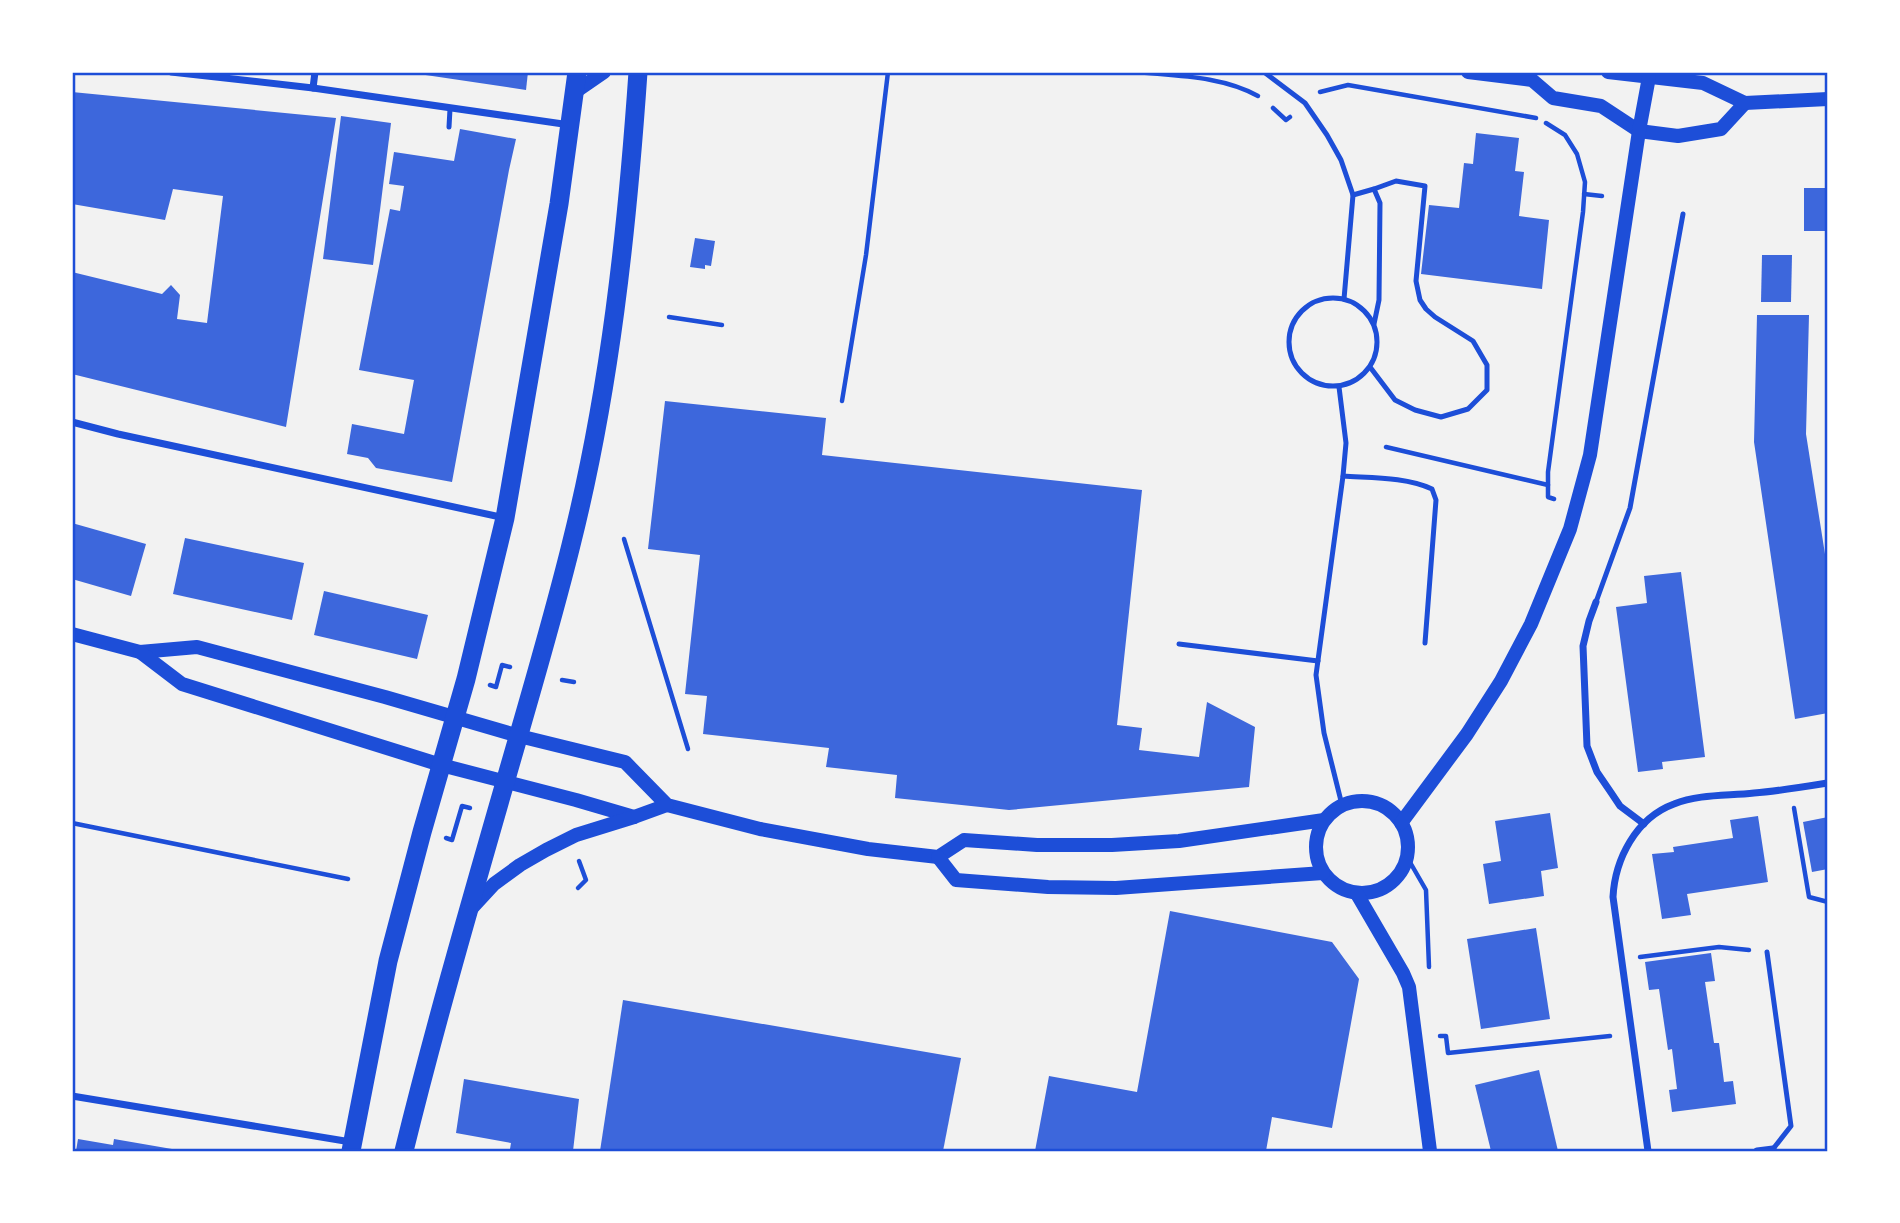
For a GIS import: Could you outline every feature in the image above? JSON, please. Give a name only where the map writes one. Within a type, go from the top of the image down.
[{"type":"highway","points":[[404,1151],[433,1035],[572,544],[616,310],[638,72]]},
{"type":"highway","points":[[351,1147],[388,961],[466,679],[505,518],[555,232],[576,82]]},
{"type":"main road","points":[[576,82],[604,72]]},
{"type":"main road","points":[[1468,72],[1532,80],[1553,97],[1601,106],[1639,131],[1678,136],[1721,129],[1745,103]]},
{"type":"main road","points":[[1532,80],[1547,72]]},
{"type":"main road","points":[[1608,72],[1703,83],[1745,103],[1828,99]]},
{"type":"main road","points":[[1401,823],[1501,681],[1531,624],[1570,529],[1590,455],[1649,77]]},
{"type":"main road","points":[[72,634],[140,652],[197,647],[519,736],[625,762],[667,805],[760,829],[868,849],[937,857],[964,840],[1037,845],[1112,845],[1179,841],[1324,820]]},
{"type":"main road","points":[[140,652],[182,684],[441,765],[634,817]]},
{"type":"main road","points":[[1358,801],[1375,803],[1390,811],[1401,823],[1407,840],[1407,857],[1401,873],[1389,885],[1374,892],[1357,894],[1338,888],[1323,873],[1315,847],[1324,820],[1342,805],[1358,801]]},
{"type":"main road","points":[[467,914],[494,884],[545,850],[576,835],[667,805]]},
{"type":"main road","points":[[937,857],[956,880],[1048,887],[1116,888],[1323,873]]},
{"type":"main road","points":[[1357,894],[1404,973],[1409,987],[1430,1151]]},
{"type":"street","points":[[172,72],[313,88],[571,126]]},
{"type":"street","points":[[313,88],[315,72]]},
{"type":"street","points":[[72,422],[505,518]]},
{"type":"street","points":[[1596,602],[1583,646],[1587,746],[1597,772],[1620,806],[1644,824]]},
{"type":"street","points":[[1648,1151],[1613,897],[1619,860],[1644,824],[1673,804],[1828,783]]},
{"type":"street","points":[[72,1096],[351,1147]]},
{"type":"street","points":[[1757,1151],[1773,1149]]},
{"type":"lane","points":[[1264,72],[1305,103],[1341,160],[1353,195],[1344,299]]},
{"type":"lane","points":[[449,127],[450,109]]},
{"type":"lane","points":[[1353,195],[1396,181],[1425,186],[1416,288],[1426,309],[1473,341],[1487,365],[1487,390],[1468,409],[1441,417],[1415,410],[1395,400],[1370,367]]},
{"type":"lane","points":[[1374,189],[1380,203],[1379,300],[1374,324],[1376,354],[1370,367],[1359,378],[1339,387],[1321,385],[1309,379],[1298,368],[1291,355],[1291,328],[1298,314],[1310,304],[1326,298],[1344,299],[1362,309],[1374,324]]},
{"type":"lane","points":[[1596,602],[1630,509],[1683,214]]},
{"type":"lane","points":[[1339,387],[1346,443],[1316,675],[1324,733],[1342,805]]},
{"type":"lane","points":[[1343,476],[1397,480],[1432,489],[1436,500],[1424,643]]},
{"type":"lane","points":[[1179,644],[1318,662]]},
{"type":"lane","points":[[1767,952],[1791,1126],[1773,1149]]},
{"type":"path","points":[[842,401],[866,254],[888,72]]},
{"type":"path","points":[[1136,72],[1216,80],[1247,90],[1265,100],[1286,120]]},
{"type":"path","points":[[1316,93],[1349,85],[1538,118],[1565,135],[1577,154],[1586,182],[1548,472],[1548,497]]},
{"type":"path","points":[[1584,194],[1602,196]]},
{"type":"path","points":[[669,317],[722,325]]},
{"type":"path","points":[[1386,447],[1548,485]]},
{"type":"path","points":[[624,538],[688,749]]},
{"type":"path","points":[[489,685],[496,687],[502,665],[510,667]]},
{"type":"path","points":[[562,680],[574,682]]},
{"type":"path","points":[[1791,789],[1809,897],[1828,902]]},
{"type":"path","points":[[445,838],[452,840],[462,806],[470,808]]},
{"type":"path","points":[[72,823],[348,879]]},
{"type":"path","points":[[1407,857],[1426,890],[1429,971]]},
{"type":"path","points":[[578,888],[586,880],[579,860]]},
{"type":"path","points":[[1622,960],[1719,947],[1767,952]]},
{"type":"path","points":[[1416,1037],[1446,1036],[1448,1053],[1632,1033]]},
{"type":"building","points":[[412,72],[528,72],[526,90]]},
{"type":"building","points":[[72,92],[336,118],[286,427],[72,374],[72,272],[162,294],[171,285],[180,295],[177,319],[207,323],[223,196],[173,189],[165,220],[72,204]]},
{"type":"building","points":[[341,116],[391,123],[373,265],[323,259]]},
{"type":"building","points":[[460,129],[516,139],[452,482],[376,468],[368,458],[347,454],[352,424],[404,434],[414,380],[359,370],[390,209],[400,211],[404,186],[389,184],[394,152],[454,161]]},
{"type":"building","points":[[1476,133],[1519,138],[1515,171],[1524,172],[1519,216],[1549,220],[1542,289],[1421,274],[1429,205],[1459,208],[1464,163],[1473,164]]},
{"type":"building","points":[[1804,188],[1828,188],[1828,231],[1804,231]]},
{"type":"building","points":[[695,238],[715,241],[711,266],[705,265],[705,269],[690,267]]},
{"type":"building","points":[[1762,255],[1792,255],[1791,302],[1761,302]]},
{"type":"building","points":[[1757,315],[1809,315],[1806,434],[1828,573],[1828,713],[1795,719],[1754,442]]},
{"type":"building","points":[[665,401],[826,418],[822,455],[1142,490],[1117,725],[1142,728],[1139,750],[1199,757],[1207,702],[1255,727],[1249,787],[1009,810],[895,798],[897,775],[826,767],[829,748],[703,734],[707,696],[685,694],[700,555],[648,549]]},
{"type":"building","points":[[72,523],[146,544],[131,596],[72,579]]},
{"type":"building","points":[[185,538],[304,563],[292,620],[173,594]]},
{"type":"building","points":[[1681,572],[1705,757],[1662,762],[1663,769],[1638,772],[1616,607],[1647,603],[1644,576]]},
{"type":"building","points":[[324,591],[428,615],[417,659],[314,635]]},
{"type":"building","points":[[1550,813],[1558,868],[1541,871],[1544,896],[1489,904],[1483,864],[1501,861],[1495,821]]},
{"type":"building","points":[[1758,816],[1768,882],[1687,894],[1691,915],[1662,919],[1652,854],[1674,852],[1673,847],[1733,838],[1730,820]]},
{"type":"building","points":[[1828,817],[1828,869],[1812,872],[1803,822]]},
{"type":"building","points":[[1170,911],[1332,942],[1359,979],[1332,1128],[1272,1117],[1266,1151],[1035,1151],[1049,1076],[1137,1092]]},
{"type":"building","points":[[1536,928],[1550,1019],[1481,1029],[1467,939]]},
{"type":"building","points":[[1711,953],[1715,981],[1705,982],[1714,1043],[1719,1043],[1724,1082],[1733,1081],[1736,1104],[1672,1112],[1669,1090],[1677,1089],[1672,1049],[1668,1050],[1659,989],[1649,990],[1645,962]]},
{"type":"building","points":[[623,1000],[961,1058],[943,1151],[600,1151]]},
{"type":"building","points":[[1539,1070],[1558,1151],[1491,1151],[1475,1085]]},
{"type":"building","points":[[464,1079],[579,1099],[573,1151],[510,1149],[511,1143],[456,1133]]},
{"type":"building","points":[[78,1139],[113,1145],[114,1139],[172,1151],[76,1151]]}]
